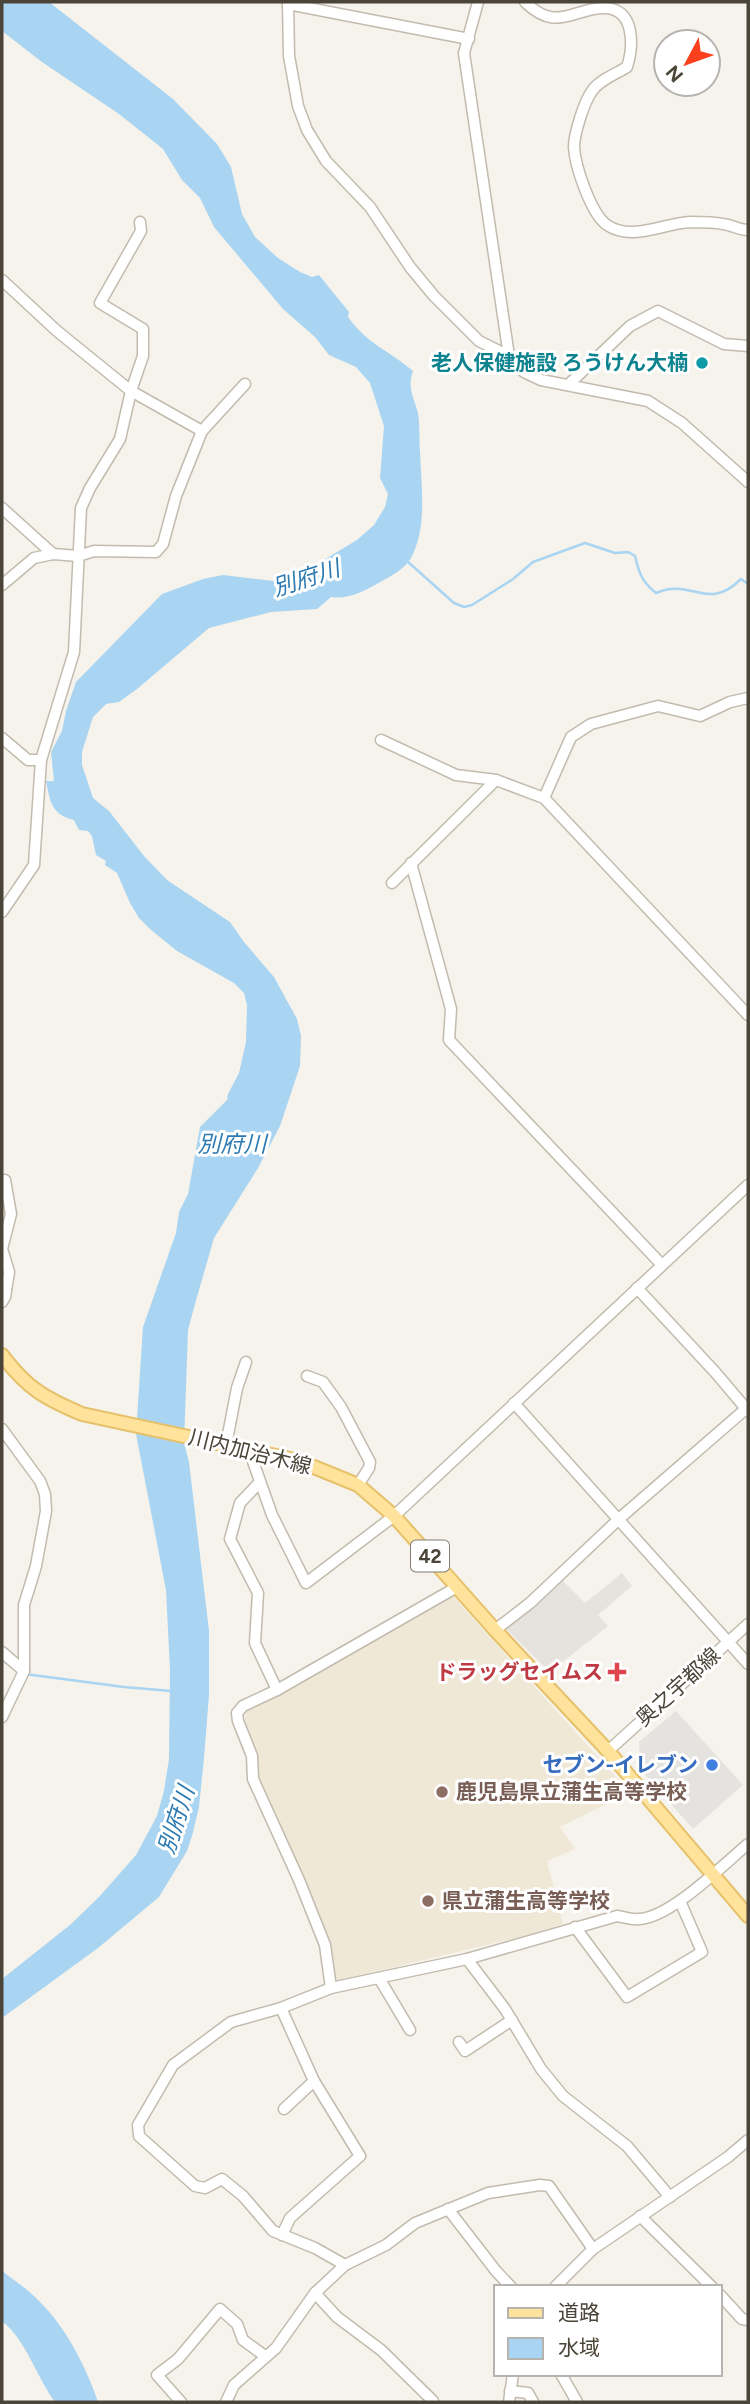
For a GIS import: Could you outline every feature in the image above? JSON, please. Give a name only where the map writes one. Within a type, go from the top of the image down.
[{"type":"main road","name":"川内加治木線","points":[[2,1355],[31,1389],[82,1415],[299,1461],[358,1485],[394,1516],[608,1751],[748,1916]]},
{"type":"street","points":[[478,2],[464,53],[509,356]]},
{"type":"street","points":[[525,2],[546,15],[562,18],[601,8],[612,9],[623,16],[629,26],[632,39],[627,67],[592,91],[576,133],[574,148],[578,166],[595,212],[608,225],[625,232],[639,232],[689,222],[724,224],[748,230]]},
{"type":"street","points":[[469,38],[288,3],[289,55],[298,106],[307,130],[326,161],[370,207],[428,289],[480,341],[509,356],[524,372],[541,380],[648,401],[682,423],[748,482]]},
{"type":"street","points":[[2,912],[34,864],[41,760],[74,653],[81,508],[120,439],[131,391],[143,356],[143,329],[100,303],[141,231],[140,222]]},
{"type":"street","points":[[2,280],[57,331],[131,391],[202,431]]},
{"type":"street","points":[[568,385],[630,327],[658,311],[724,344],[748,346]]},
{"type":"street","points":[[2,585],[34,558],[53,554],[78,556],[94,551],[156,552],[163,544],[176,496],[202,431],[245,384]]},
{"type":"street","points":[[2,508],[53,554]]},
{"type":"street","points":[[544,798],[572,737],[591,724],[658,706],[699,716],[730,702],[748,698]]},
{"type":"street","points":[[2,738],[28,760],[41,760]]},
{"type":"street","points":[[381,740],[456,775],[496,780],[544,798],[748,1015]]},
{"type":"street","points":[[392,883],[496,780]]},
{"type":"street","points":[[411,863],[452,1009],[449,1040],[662,1265]]},
{"type":"street","points":[[2,1302],[9,1272],[2,1249],[11,1214],[5,1180]]},
{"type":"street","points":[[249,1450],[272,1515],[306,1583],[394,1516],[748,1185]]},
{"type":"street","points":[[495,1630],[530,1603],[620,1518],[748,1409],[637,1289]]},
{"type":"street","points":[[226,1445],[237,1388],[246,1362]]},
{"type":"street","points":[[307,1376],[323,1382],[341,1407],[370,1462],[358,1485]]},
{"type":"street","points":[[514,1403],[620,1518],[748,1664]]},
{"type":"street","points":[[2,1429],[40,1482],[45,1494],[46,1511],[36,1566],[24,1605],[24,1671],[2,1717]]},
{"type":"street","points":[[259,1483],[240,1503],[230,1539],[258,1593],[255,1643],[277,1690]]},
{"type":"street","points":[[331,1988],[325,1945],[253,1779],[252,1756],[237,1713],[243,1706],[277,1690],[457,1587]]},
{"type":"street","name":"奥之宇都線","points":[[608,1751],[748,1624]]},
{"type":"street","points":[[2,1652],[24,1671]]},
{"type":"street","points":[[345,2265],[315,2248],[273,2231],[243,2196],[222,2179],[205,2188],[195,2186],[139,2136],[138,2125],[173,2064],[231,2022],[281,2008],[331,1988],[467,1959],[617,1916],[640,1919],[662,1913],[748,1844]]},
{"type":"street","points":[[575,1927],[626,1997],[702,1952],[680,1901]]},
{"type":"street","points":[[467,1959],[512,2020],[541,2069],[563,2096],[627,2146],[670,2197]]},
{"type":"street","points":[[379,1978],[410,2030]]},
{"type":"street","points":[[281,2008],[314,2081],[360,2155],[290,2218],[282,2235]]},
{"type":"street","points":[[459,2042],[465,2051],[512,2020]]},
{"type":"street","points":[[284,2109],[314,2081]]},
{"type":"street","points":[[557,2285],[593,2249],[748,2140]]},
{"type":"street","points":[[226,2402],[234,2385],[276,2348],[315,2293],[345,2265],[386,2245],[415,2223],[448,2209],[488,2193],[549,2186],[593,2249]]},
{"type":"street","points":[[448,2209],[509,2285]]},
{"type":"street","points":[[640,2216],[710,2285]]},
{"type":"street","points":[[315,2293],[337,2317],[381,2350],[433,2402]]},
{"type":"street","points":[[722,2297],[742,2319],[748,2320]]},
{"type":"street","points":[[181,2402],[157,2375],[178,2359],[220,2309],[237,2324],[243,2340],[265,2356]]},
{"type":"street","points":[[513,2376],[509,2397],[528,2393],[533,2402]]},
{"type":"street","points":[[562,2376],[577,2402]]},
{"type":"shaded area","points":[[622,1573],[632,1586],[598,1615],[608,1626],[550,1672],[504,1627],[561,1579],[585,1603]]},
{"type":"shaded area","name":"鹿児島県立蒲生高等学校","points":[[452,1595],[624,1786],[619,1798],[560,1827],[575,1849],[547,1861],[563,1924],[525,1936],[335,1981],[329,1942],[302,1875],[256,1778],[256,1755],[244,1724],[246,1710],[295,1687]]},
{"type":"shaded area","points":[[676,1711],[743,1785],[693,1829],[641,1770],[639,1742]]},
{"type":"water","name":"別府川","points":[[2,2],[49,2],[173,99],[217,144],[231,167],[242,214],[255,237],[278,258],[300,272],[312,277],[319,275],[349,312],[348,317],[355,326],[413,371],[411,388],[419,418],[422,519],[416,546],[405,565],[357,594],[331,597],[317,609],[271,612],[209,628],[137,689],[119,702],[106,704],[93,717],[82,752],[82,765],[93,798],[109,811],[144,856],[167,880],[230,922],[274,977],[297,1019],[301,1036],[300,1066],[280,1126],[258,1168],[214,1238],[188,1330],[184,1443],[189,1462],[209,1631],[209,1695],[204,1758],[199,1807],[192,1836],[187,1851],[159,1897],[98,1948],[2,2018],[2,1979],[70,1925],[136,1855],[157,1816],[164,1791],[169,1759],[170,1670],[166,1590],[136,1434],[143,1327],[176,1233],[179,1212],[188,1194],[200,1127],[227,1100],[239,1073],[246,1042],[247,1005],[244,993],[234,983],[177,951],[150,929],[130,903],[117,873],[96,855],[92,836],[88,831],[79,830],[74,820],[61,815],[53,806],[46,781],[54,781],[51,752],[62,731],[76,682],[162,594],[203,579],[223,575],[274,581],[312,567],[357,540],[374,525],[385,507],[388,494],[380,478],[384,426],[370,383],[356,367],[329,355],[315,337],[283,309],[214,227],[200,198],[182,180],[163,149],[119,114],[42,62],[2,31]]},
{"type":"water","points":[[2,2271],[36,2298],[59,2324],[88,2375],[98,2402],[55,2402],[18,2338],[2,2321]]},
{"type":"waterway","points":[[407,561],[454,603],[464,607],[472,605],[513,579],[533,562],[585,543],[615,553],[628,552],[635,556],[642,577],[656,593],[680,589],[709,594],[729,589],[741,579],[748,584]]},
{"type":"waterway","points":[[2,1660],[19,1672]]},
{"type":"waterway","points":[[25,1674],[171,1691]]},
{"type":"place","name":"老人保健施設 ろうけん大楠","points":[[702,363]]},
{"type":"place","name":"ドラッグセイムス","points":[[617,1672]]},
{"type":"place","name":"セブン-イレブン","points":[[712,1765]]},
{"type":"place","name":"鹿児島県立蒲生高等学校","points":[[442,1792]]},
{"type":"place","name":"県立蒲生高等学校","points":[[428,1901]]}]
